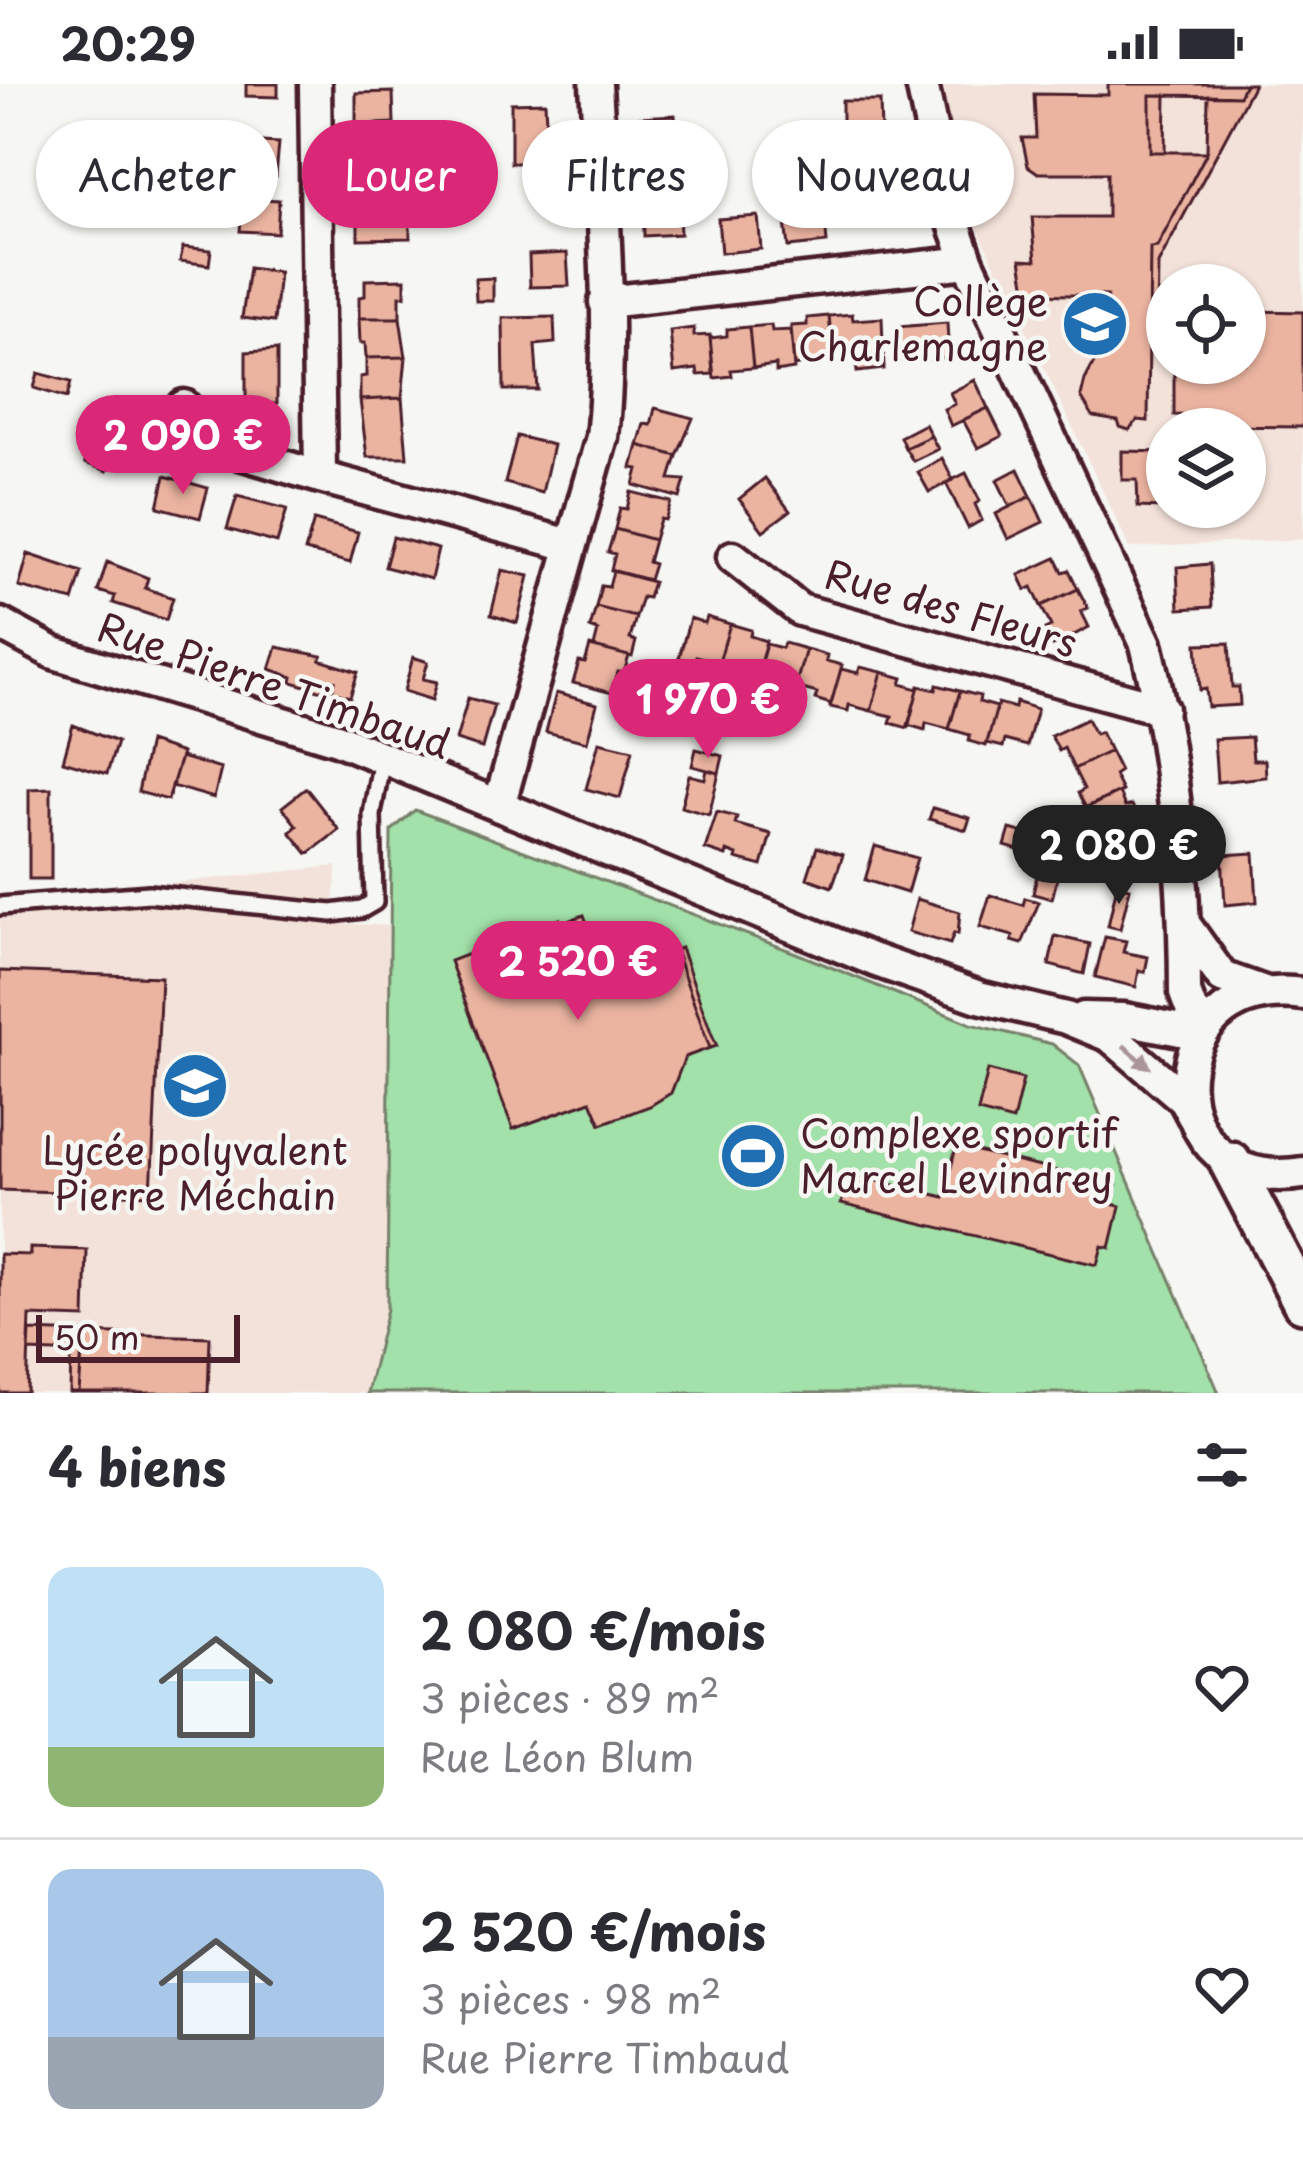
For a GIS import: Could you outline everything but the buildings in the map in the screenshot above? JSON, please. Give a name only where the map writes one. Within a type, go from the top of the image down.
[{"type":"street","points":[[315,84],[320,477]]},
{"type":"street","points":[[500,806],[602,437],[605,302],[596,84]]},
{"type":"street","points":[[922,84],[946,204],[968,262],[1146,644],[1162,709],[1183,863],[1185,993],[1204,1030]]},
{"type":"street","points":[[605,302],[968,262]]},
{"type":"street","points":[[184,406],[214,445],[570,545]]},
{"type":"street","name":"Rue des Fleurs","points":[[733,557],[800,610],[1162,709]]},
{"type":"street","name":"Rue Pierre Timbaud","points":[[0,624],[54,653],[337,739],[874,960],[979,997],[1066,1018],[1110,1036],[1184,1099],[1214,1149],[1230,1162]]},
{"type":"street","points":[[1185,925],[1222,976],[1287,987]]},
{"type":"street","points":[[1124,1019],[1153,1007],[1176,982],[1185,925]]},
{"type":"street","points":[[1193,1116],[1187,1074],[1204,1030],[1232,1004],[1287,987]]},
{"type":"street","name":"Rue Pierre Timbaud","points":[[1066,1018],[1124,1019],[1204,1030]]},
{"type":"street","points":[[1230,1162],[1255,1173],[1282,1177],[1303,1173]]},
{"type":"street","points":[[1230,1162],[1303,1302]]},
{"type":"lane","points":[[0,906],[149,894],[332,913],[362,909],[374,902],[372,814],[382,758]]},
{"type":"shaded area","name":"Collège Charlemagne","points":[[944,84],[1303,84],[1303,539],[1130,548],[977,228],[1014,228],[1014,120],[947,120]]},
{"type":"shaded area","name":"Lycée polyvalent Pierre Méchain","points":[[337,866],[332,923],[392,926],[387,1309],[367,1393],[0,1393],[0,901]]},
{"type":"green space","name":"Complexe sportif Marcel Levindrey","points":[[415,810],[971,1024],[1052,1044],[1079,1065],[1219,1393],[367,1393],[387,1309],[391,831]]},
{"type":"place","name":"Collège Charlemagne","points":[[1095,324]]},
{"type":"place","name":"Lycée polyvalent Pierre Méchain","points":[[195,1086]]},
{"type":"place","name":"Complexe sportif Marcel Levindrey","points":[[753,1156]]}]
